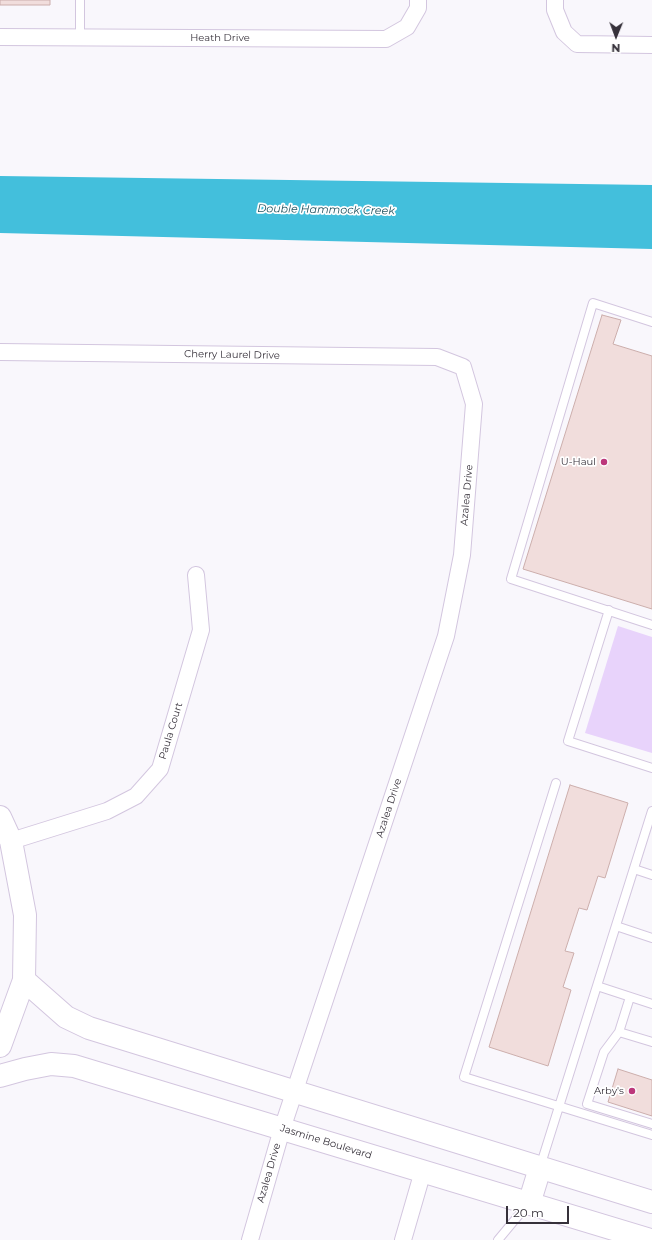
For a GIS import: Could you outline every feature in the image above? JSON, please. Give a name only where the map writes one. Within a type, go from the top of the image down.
[{"type":"street","name":"Heath Drive","points":[[0,37],[386,39],[407,27],[418,8],[418,0]]},
{"type":"street","points":[[555,0],[555,10],[564,32],[577,44],[652,45]]},
{"type":"street","name":"Cherry Laurel Drive","points":[[0,352],[437,357],[463,367]]},
{"type":"street","name":"Azalea Drive","points":[[250,1240],[282,1129],[446,636],[462,555],[474,404],[463,367]]},
{"type":"street","name":"Paula Court","points":[[11,841],[107,811],[136,796],[160,769],[201,630],[196,574]]},
{"type":"street","points":[[0,817],[11,841],[25,915],[24,980],[0,1046]]},
{"type":"street","points":[[24,980],[66,1017],[89,1028],[652,1202]]},
{"type":"street","name":"Jasmine Boulevard","points":[[0,1076],[51,1064],[74,1066],[650,1240]]},
{"type":"street","points":[[529,1204],[540,1168]]},
{"type":"street","points":[[403,1240],[423,1171]]},
{"type":"lane","points":[[80,0],[80,38]]},
{"type":"lane","points":[[652,322],[593,303],[511,579],[652,625]]},
{"type":"lane","points":[[609,610],[568,741],[652,768]]},
{"type":"lane","points":[[556,782],[464,1077],[652,1135]]},
{"type":"lane","points":[[540,1168],[652,811]]},
{"type":"lane","points":[[634,869],[652,875]]},
{"type":"lane","points":[[616,926],[652,938]]},
{"type":"lane","points":[[597,986],[652,1004]]},
{"type":"lane","points":[[630,997],[619,1032],[604,1052],[587,1104],[652,1124]]},
{"type":"lane","points":[[619,1032],[652,1042]]},
{"type":"lane","points":[[498,1240],[529,1204]]},
{"type":"shaded area","points":[[618,626],[652,637],[652,753],[585,733]]},
{"type":"water","name":"Double Hammock Creek","points":[[0,176],[652,185],[652,249],[0,233]]},
{"type":"building","points":[[0,0],[50,0],[50,5],[0,5]]},
{"type":"building","name":"U-Haul","points":[[602,315],[621,320],[613,344],[652,356],[652,609],[523,569]]},
{"type":"building","points":[[570,785],[628,803],[605,878],[598,876],[587,910],[579,908],[565,951],[574,953],[563,987],[571,990],[548,1066],[489,1047]]},
{"type":"building","name":"Arby's","points":[[618,1069],[652,1080],[652,1116],[608,1102]]},
{"type":"place","name":"U-Haul","points":[[604,462]]},
{"type":"place","name":"Arby's","points":[[632,1091]]}]
